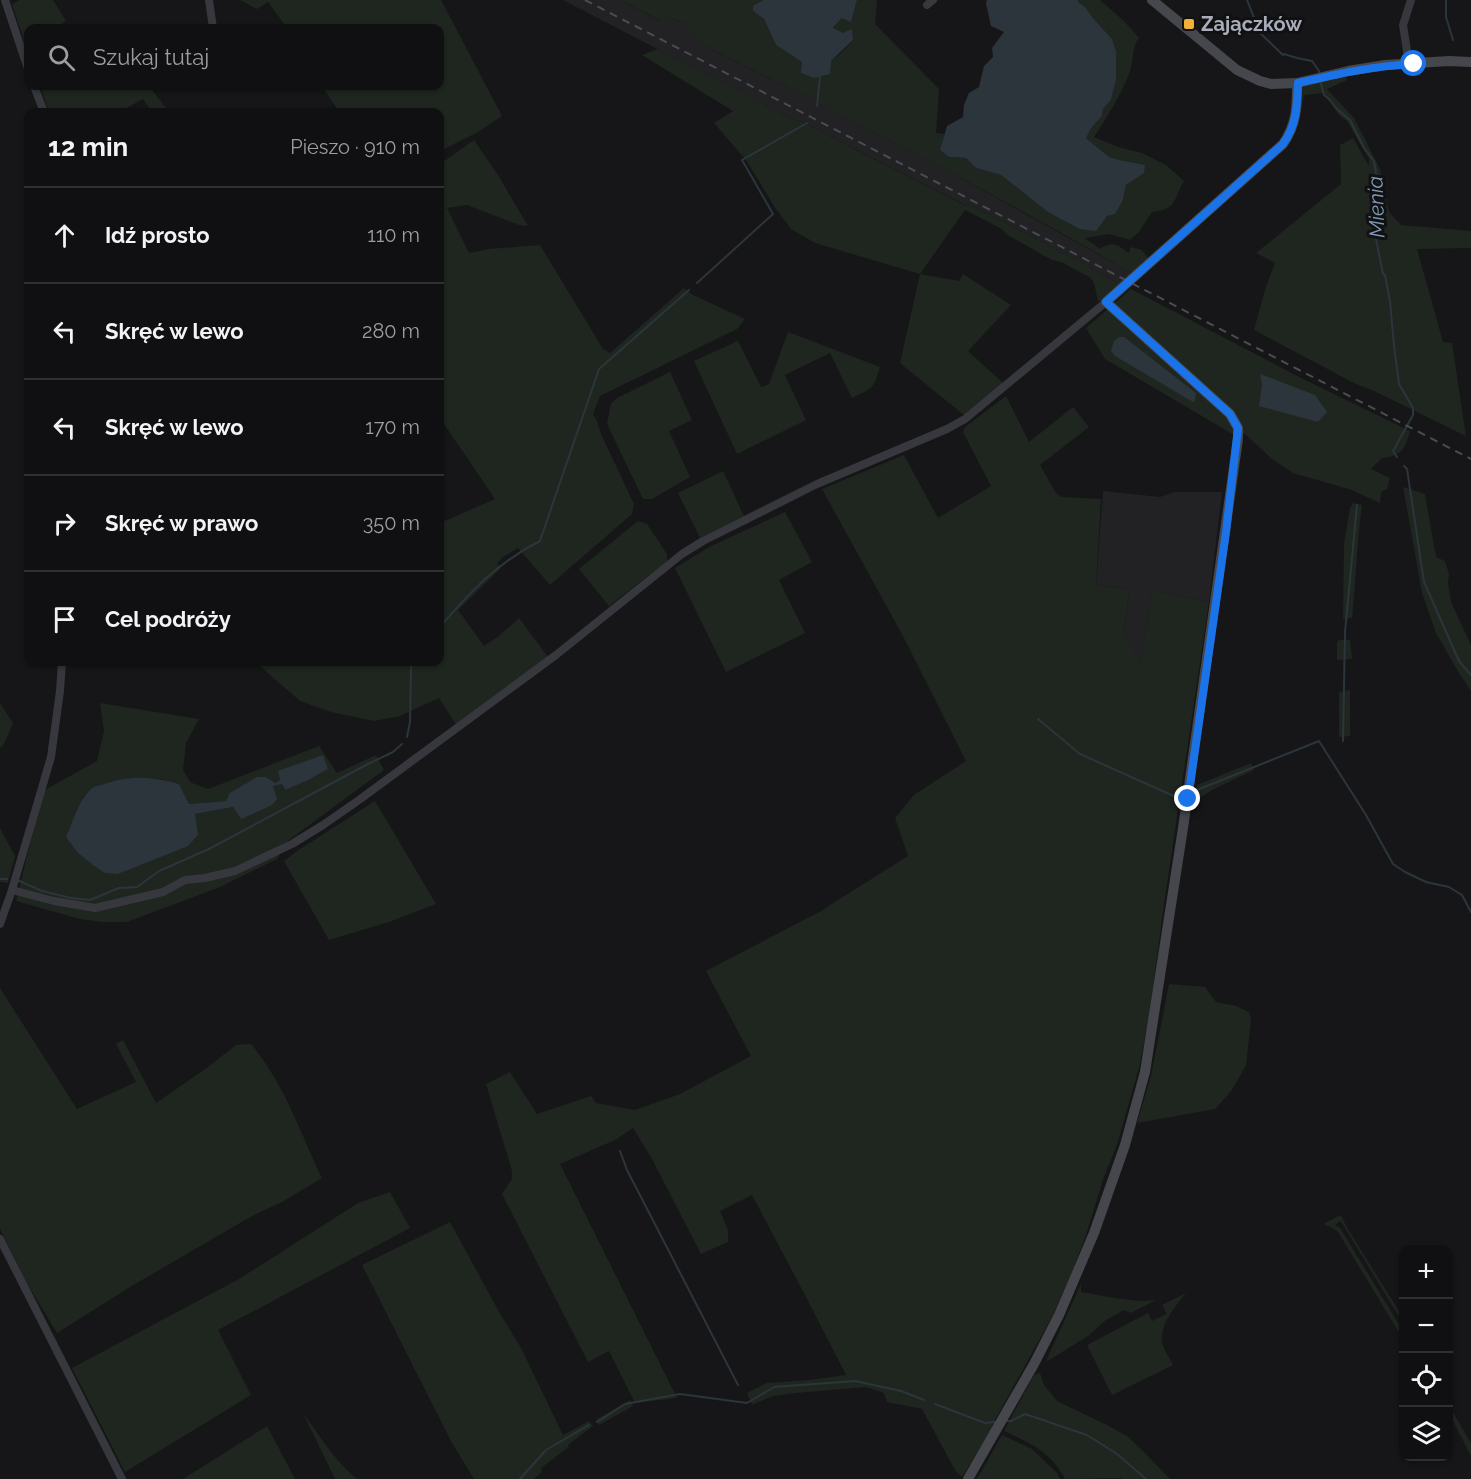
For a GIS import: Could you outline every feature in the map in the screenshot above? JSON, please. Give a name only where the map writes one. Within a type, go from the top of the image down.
[{"type":"street","points":[[209,0],[212,24]]},
{"type":"street","points":[[1152,0],[1237,70],[1271,84],[1298,83],[1385,65],[1471,62]]},
{"type":"street","points":[[1409,64],[1403,25],[1411,0]]},
{"type":"street","points":[[7,1],[24,56]]},
{"type":"street","points":[[12,890],[54,901],[95,908],[163,892],[185,880],[234,871],[292,844],[323,825],[556,655],[682,554],[703,541],[817,484],[947,429],[965,419],[1106,302],[1283,144],[1295,121],[1298,83]]},
{"type":"street","points":[[36,90],[42,108]]},
{"type":"street","points":[[968,1479],[1034,1364],[1059,1315],[1094,1233],[1125,1145],[1145,1072],[1226,532],[1238,428],[1230,414],[1106,302]]},
{"type":"street","points":[[0,924],[51,757],[62,666]]},
{"type":"street","points":[[0,1239],[122,1479]]},
{"type":"shaded area","points":[[20,0],[53,0],[66,21],[61,24],[24,24],[24,40],[12,4]]},
{"type":"shaded area","points":[[240,0],[441,0],[502,116],[478,132],[444,149],[444,108],[336,108],[325,90],[444,90],[444,24],[284,24],[268,2],[257,9]]},
{"type":"shaded area","points":[[563,0],[620,0],[660,21],[667,16],[687,25],[699,43],[930,161],[1132,273],[1120,285],[967,203],[967,206],[796,121]]},
{"type":"shaded area","points":[[620,0],[763,0],[753,6],[753,11],[764,19],[776,45],[802,62],[831,61],[842,52],[853,40],[833,29],[842,18],[851,21],[857,0],[877,0],[875,24],[939,89],[936,133],[945,134],[941,150],[949,157],[966,158],[976,168],[1001,175],[1026,195],[1107,216],[1123,200],[1126,185],[1143,173],[1144,165],[1109,157],[1086,138],[1111,100],[1116,80],[1116,51],[1112,39],[1078,2],[1078,0],[1100,0],[1139,38],[1135,46],[1131,70],[1113,107],[1094,137],[1118,147],[1142,153],[1166,165],[1184,181],[1173,203],[1166,209],[1152,212],[1139,232],[1130,240],[1109,234],[1085,238],[1100,249],[1114,244],[1126,252],[1130,252],[1130,247],[1142,250],[1148,258],[1132,273],[917,155],[699,43],[686,29],[687,25],[667,16],[661,21]]},
{"type":"shaded area","points":[[763,0],[857,0],[851,22],[842,18],[833,28],[843,33],[852,29],[853,40],[831,61],[830,74],[814,78],[801,73],[802,62],[776,45],[764,19],[753,11],[753,6]]},
{"type":"shaded area","points":[[987,0],[1078,0],[1112,39],[1116,51],[1116,80],[1111,100],[1086,138],[1109,157],[1145,165],[1144,173],[1126,185],[1123,200],[1115,214],[1107,216],[1096,231],[1080,229],[1048,212],[1001,175],[976,168],[966,158],[949,157],[940,150],[947,126],[963,117],[964,105],[969,93],[979,87],[984,66],[993,57],[992,48],[1004,32],[991,26]]},
{"type":"shaded area","points":[[658,49],[966,206],[967,203],[1120,285],[1103,300],[1098,301],[1091,278],[1061,262],[1052,260],[1006,234],[1002,229],[965,210],[920,274],[815,243],[791,229],[746,160],[714,123],[733,111],[642,55]]},
{"type":"shaded area","points":[[1346,75],[1347,80],[1327,89],[1354,118],[1380,169],[1389,212],[1401,225],[1471,231],[1471,248],[1417,249],[1443,342],[1452,343],[1466,436],[1354,383],[1254,330],[1275,263],[1256,253],[1341,184],[1340,145],[1353,138],[1369,166],[1369,159],[1347,121],[1339,115],[1323,93],[1304,95],[1301,113],[1300,91],[1303,86]]},
{"type":"shaded area","points":[[41,90],[152,90],[166,108],[149,108],[143,99],[126,108],[48,108]]},
{"type":"shaded area","points":[[474,140],[528,226],[519,225],[467,205],[447,208],[469,253],[540,245],[603,349],[610,353],[684,288],[691,294],[745,319],[737,329],[600,396],[593,414],[634,504],[632,514],[550,585],[518,548],[497,563],[501,568],[458,610],[484,646],[519,618],[548,657],[457,726],[439,698],[400,716],[374,721],[331,712],[300,701],[261,666],[444,666],[444,521],[495,499],[444,424],[444,161]]},
{"type":"shaded area","points":[[920,274],[959,281],[963,274],[1011,305],[968,351],[1003,383],[965,416],[900,363]]},
{"type":"shaded area","points":[[1131,289],[1299,377],[1410,431],[1402,450],[1382,458],[1371,469],[1390,478],[1387,489],[1381,492],[1380,503],[1352,490],[1293,473],[1272,459],[1245,434],[1234,435],[1105,359],[1086,328]]},
{"type":"shaded area","points":[[788,332],[880,367],[876,380],[868,390],[852,398],[830,353],[785,375],[806,420],[737,454],[694,361],[738,341],[761,387],[769,384]]},
{"type":"shaded area","points":[[1119,337],[1124,337],[1196,393],[1195,400],[1193,402],[1115,356],[1111,351],[1114,341]]},
{"type":"shaded area","points":[[670,372],[692,420],[669,431],[690,477],[652,499],[643,499],[607,424],[611,404],[617,398]]},
{"type":"shaded area","points":[[1260,374],[1315,395],[1327,412],[1318,422],[1259,406],[1262,385]]},
{"type":"shaded area","points":[[1006,396],[1029,442],[1073,407],[1089,427],[1040,465],[1056,493],[1062,497],[1101,499],[1096,585],[1129,589],[1124,634],[1141,664],[1152,590],[1209,602],[1149,1018],[1139,1068],[1117,1145],[1071,1274],[1053,1315],[992,1429],[962,1477],[955,1470],[922,1409],[887,1402],[884,1393],[866,1387],[796,1393],[773,1396],[752,1405],[747,1393],[767,1383],[846,1375],[752,1195],[720,1211],[728,1230],[728,1242],[701,1254],[652,1159],[633,1128],[615,1140],[560,1164],[677,1398],[635,1403],[609,1351],[588,1362],[502,1194],[512,1179],[512,1171],[486,1084],[510,1072],[537,1114],[591,1096],[596,1103],[635,1110],[680,1094],[751,1056],[706,971],[819,912],[908,856],[895,818],[914,795],[966,761],[903,636],[822,489],[904,455],[938,518],[991,486],[963,432],[965,427]]},
{"type":"shaded area","points":[[723,471],[744,516],[700,538],[678,493]]},
{"type":"shaded area","points":[[1403,487],[1425,494],[1436,557],[1445,561],[1449,574],[1451,602],[1471,645],[1471,691],[1436,633],[1422,593]]},
{"type":"shaded area","points":[[1103,491],[1160,497],[1174,492],[1222,492],[1209,602],[1152,590],[1141,665],[1124,634],[1129,589],[1096,585]]},
{"type":"shaded area","points":[[1353,503],[1362,505],[1352,618],[1343,619],[1344,544],[1350,508]]},
{"type":"shaded area","points":[[785,512],[812,562],[779,580],[805,633],[726,672],[675,568],[711,546]]},
{"type":"shaded area","points":[[638,521],[647,524],[667,554],[667,561],[609,606],[579,569]]},
{"type":"shaded area","points":[[1339,640],[1350,640],[1352,659],[1337,660]]},
{"type":"shaded area","points":[[1350,690],[1350,736],[1339,737],[1339,692]]},
{"type":"shaded area","points":[[0,703],[13,723],[0,748]]},
{"type":"shaded area","points":[[100,703],[199,719],[186,743],[183,770],[190,782],[208,789],[319,746],[337,773],[376,755],[384,770],[289,840],[277,859],[220,887],[127,922],[80,919],[16,901],[43,791],[97,761],[104,731]],"holes":[[[323,755],[327,769],[284,790],[282,784],[273,786],[241,819],[233,807],[194,814],[149,861],[118,874],[83,798],[91,789],[109,782],[132,778],[161,779],[179,784],[189,804],[226,801],[266,777],[275,783]]]},
{"type":"shaded area","points":[[323,755],[328,769],[285,790],[282,784],[273,786],[277,799],[272,805],[241,819],[233,807],[195,814],[198,835],[188,846],[118,874],[105,873],[93,865],[77,852],[66,837],[82,801],[96,786],[131,778],[160,779],[179,784],[189,804],[226,801],[230,793],[257,777],[266,777],[275,783],[280,780],[278,771]]},
{"type":"shaded area","points":[[1251,763],[1254,770],[1212,790],[1197,800],[1195,796],[1197,785]]},
{"type":"shaded area","points":[[375,801],[436,904],[389,922],[329,940],[284,861]]},
{"type":"shaded area","points":[[0,828],[15,856],[8,883],[0,882]]},
{"type":"shaded area","points":[[1169,984],[1205,987],[1216,1002],[1236,1006],[1249,1012],[1251,1020],[1246,1065],[1232,1090],[1215,1109],[1137,1123],[1151,1076]]},
{"type":"shaded area","points":[[0,988],[77,1109],[136,1082],[116,1044],[123,1040],[156,1103],[236,1045],[251,1044],[282,1091],[322,1178],[130,1287],[57,1333],[28,1285],[0,1229]]},
{"type":"shaded area","points":[[390,1192],[410,1228],[218,1330],[251,1395],[125,1472],[72,1368],[239,1279],[358,1203]]},
{"type":"shaded area","points":[[1341,1215],[1399,1312],[1399,1316],[1342,1223],[1340,1221],[1335,1225],[1340,1228],[1399,1324],[1399,1332],[1338,1232],[1323,1224]]},
{"type":"shaded area","points":[[450,1222],[521,1348],[563,1435],[589,1421],[593,1426],[541,1468],[542,1472],[534,1479],[474,1479],[452,1443],[362,1265]]},
{"type":"shaded area","points":[[1081,1284],[1081,1292],[1128,1300],[1156,1300],[1131,1313],[1124,1310],[1106,1320],[1088,1336],[1046,1361]]},
{"type":"shaded area","points":[[1186,1293],[1170,1315],[1162,1335],[1163,1345],[1173,1365],[1112,1395],[1087,1345],[1148,1313],[1152,1321],[1167,1314],[1162,1305]]},
{"type":"shaded area","points":[[1040,1373],[1044,1385],[1057,1401],[1127,1436],[1170,1479],[1065,1479],[1046,1455],[1031,1444],[1004,1431],[1034,1375]]},
{"type":"shaded area","points":[[630,1400],[633,1406],[599,1425],[596,1420]]},
{"type":"shaded area","points":[[1453,1412],[1471,1443],[1471,1456],[1453,1421]]},
{"type":"shaded area","points":[[303,1413],[336,1458],[358,1479],[335,1479]]},
{"type":"shaded area","points":[[267,1426],[295,1479],[183,1479]]},
{"type":"shaded area","points":[[1002,1435],[1032,1449],[1057,1473],[1060,1479],[977,1479]]},
{"type":"waterway","name":"Mienia","points":[[1247,0],[1260,33],[1283,55],[1312,61],[1320,75]]},
{"type":"waterway","points":[[1446,0],[1446,17],[1453,40]]},
{"type":"waterway","points":[[817,106],[820,76]]},
{"type":"waterway","name":"Mienia","points":[[1320,80],[1324,95],[1350,120],[1364,148],[1374,161],[1379,191],[1374,229],[1390,301],[1399,384],[1413,408],[1413,415],[1393,451],[1397,457]]},
{"type":"waterway","points":[[697,283],[773,214],[742,160],[807,123]]},
{"type":"waterway","points":[[444,622],[485,579],[511,558],[540,541],[599,369],[689,290]]},
{"type":"waterway","name":"Mienia","points":[[1404,466],[1407,469],[1424,582],[1459,661],[1471,675]]},
{"type":"waterway","points":[[1343,741],[1345,632],[1357,505]]},
{"type":"waterway","points":[[407,737],[410,722],[412,666]]},
{"type":"waterway","points":[[1038,719],[1080,754],[1178,798],[1184,795]]},
{"type":"waterway","points":[[1192,792],[1319,741],[1366,815],[1393,864],[1426,882],[1449,887],[1462,895],[1471,912]]},
{"type":"waterway","points":[[17,880],[42,891],[90,900],[119,888],[137,887],[159,871],[209,849],[393,752],[402,744]]},
{"type":"waterway","points":[[0,879],[7,879]]},
{"type":"waterway","points":[[620,1151],[627,1170],[738,1385]]},
{"type":"waterway","points":[[597,1422],[625,1404],[680,1394],[747,1403],[774,1387],[855,1381],[901,1391],[924,1400]]},
{"type":"waterway","points":[[935,1404],[985,1423],[995,1422]]},
{"type":"waterway","points":[[1007,1421],[1025,1414],[1087,1435],[1117,1454],[1146,1479]]},
{"type":"waterway","points":[[520,1479],[546,1450],[589,1425]]},
{"type":"railway","points":[[585,0],[1471,459]]},
{"type":"place","name":"Zajączków","points":[[1189,24]]},
{"type":"route","points":[[1188,799],[1226,532],[1238,428],[1230,414],[1106,302],[1283,144],[1295,121],[1298,83],[1348,71],[1385,65],[1414,64]]}]
